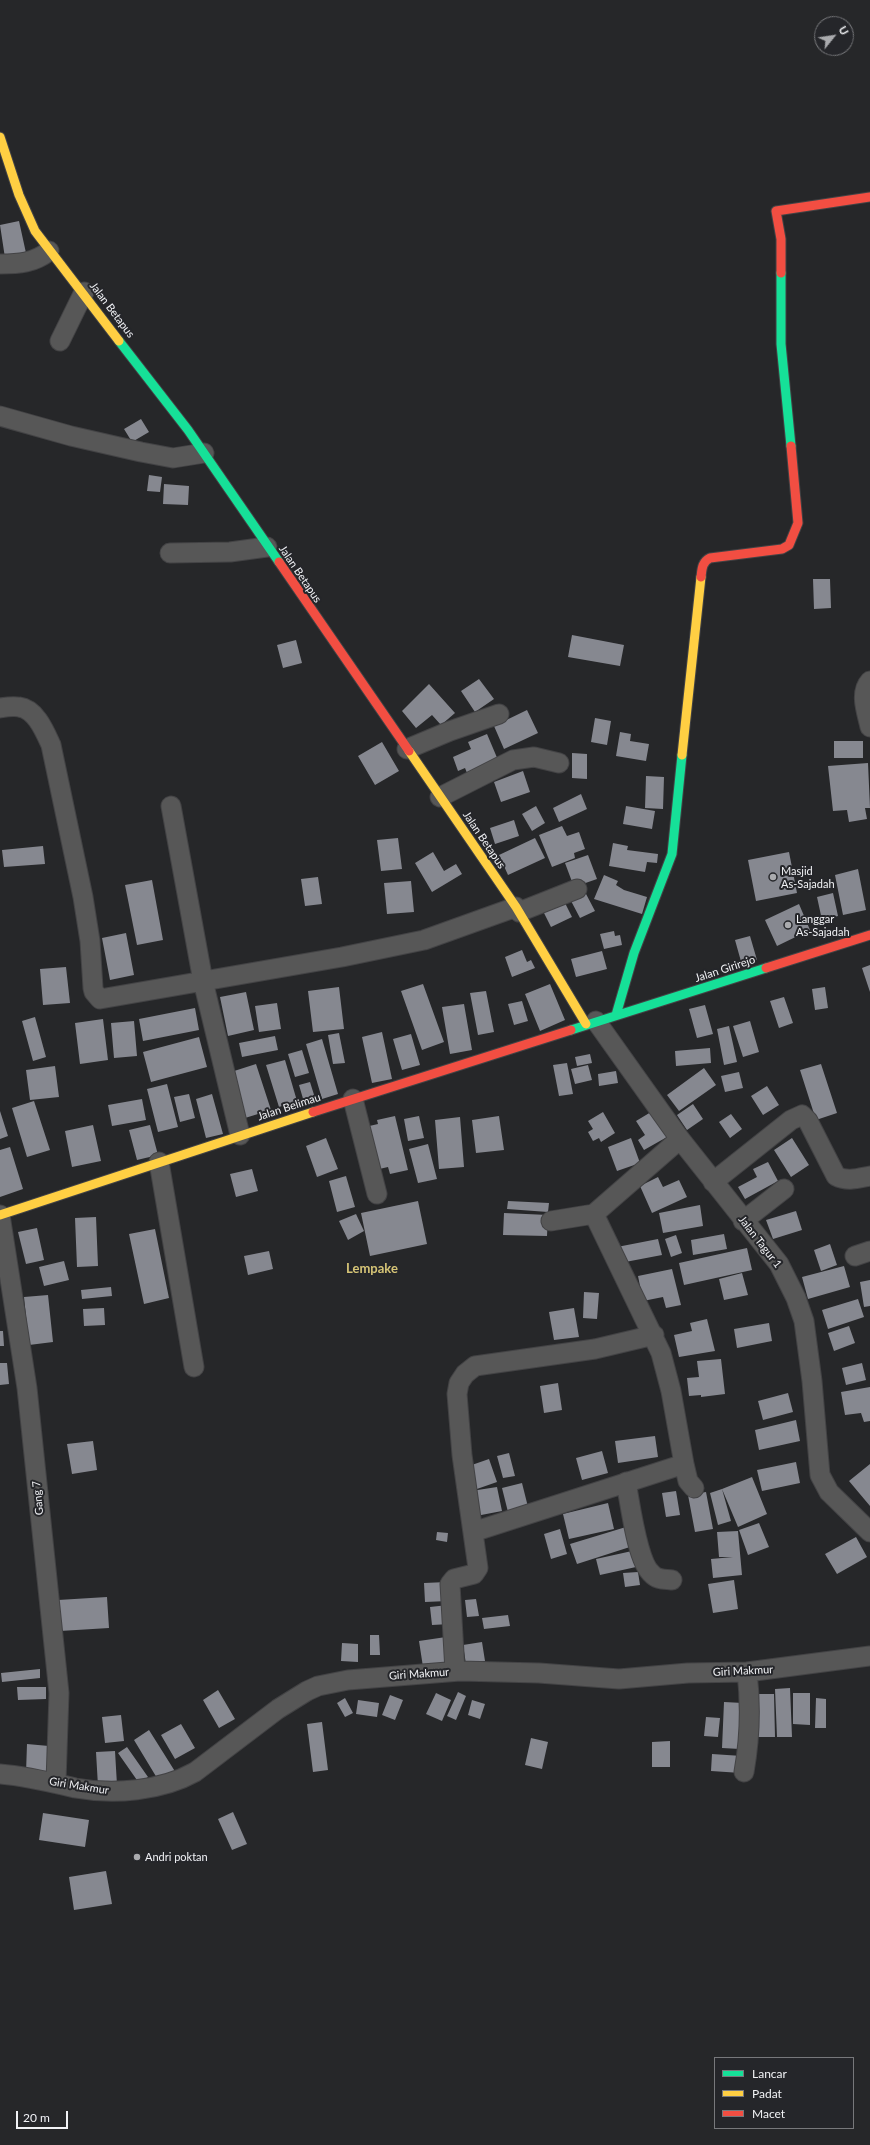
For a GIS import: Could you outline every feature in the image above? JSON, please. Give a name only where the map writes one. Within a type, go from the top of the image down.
[{"type":"street","name":"Jalan Betapus","points":[[0,137],[19,195],[35,231],[49,251],[84,292],[204,454],[517,910],[591,1022]]},
{"type":"street","points":[[616,1015],[634,953],[672,854],[702,567],[706,560],[710,558],[782,549],[789,545],[798,523],[781,344],[781,239],[776,211],[870,197]]},
{"type":"street","points":[[0,264],[17,264],[39,259],[49,251]]},
{"type":"street","points":[[60,341],[84,292]]},
{"type":"street","points":[[0,416],[71,436],[173,458],[204,454]]},
{"type":"street","points":[[170,553],[230,552],[267,546]]},
{"type":"street","points":[[870,681],[865,688],[864,698],[870,727]]},
{"type":"street","points":[[0,708],[20,707],[29,711],[44,729],[51,745],[83,897],[94,992],[100,999],[108,999],[342,957],[424,940],[577,889]]},
{"type":"street","points":[[407,749],[450,730],[498,714]]},
{"type":"street","points":[[440,797],[513,760],[534,757],[559,763]]},
{"type":"street","points":[[171,806],[203,981],[240,1135]]},
{"type":"street","name":"Jalan Girirejo","points":[[591,1022],[870,935]]},
{"type":"street","name":"Jalan Belimau","points":[[0,1215],[240,1135],[591,1022]]},
{"type":"street","name":"Jalan Tagur 1","points":[[591,1022],[743,1221],[779,1264],[796,1298],[804,1321],[812,1380],[819,1466],[824,1484],[829,1492],[870,1532]]},
{"type":"street","points":[[353,1099],[377,1194]]},
{"type":"street","points":[[713,1182],[791,1120],[802,1115],[808,1121],[836,1176],[842,1179],[870,1176]]},
{"type":"street","points":[[551,1221],[594,1214],[680,1139]]},
{"type":"street","points":[[159,1162],[194,1367]]},
{"type":"street","points":[[743,1221],[784,1189]]},
{"type":"street","points":[[594,1214],[654,1335],[661,1353],[671,1391],[688,1481],[694,1488]]},
{"type":"street","name":"Gang 7","points":[[0,1215],[26,1388],[59,1693],[56,1782]]},
{"type":"street","points":[[455,1671],[450,1584],[454,1579],[477,1572],[478,1561],[462,1456],[457,1394],[459,1383],[465,1374],[475,1366],[595,1349],[654,1335]]},
{"type":"street","points":[[473,1532],[684,1464]]},
{"type":"street","points":[[626,1482],[642,1557],[648,1570],[658,1579],[672,1580]]},
{"type":"street","name":"Giri Makmur","points":[[0,1774],[56,1782],[76,1788],[111,1792],[166,1785],[195,1772],[288,1702],[318,1686],[348,1680],[455,1671],[539,1673],[619,1679],[688,1673],[748,1672],[870,1656]]},
{"type":"street","points":[[744,1772],[748,1748],[750,1709],[748,1672]]},
{"type":"building","points":[[19,221],[26,253],[5,258],[0,225]]},
{"type":"building","points":[[141,419],[149,432],[132,442],[124,429]]},
{"type":"building","points":[[149,475],[162,477],[160,492],[147,491]]},
{"type":"building","points":[[164,484],[189,486],[188,505],[163,504]]},
{"type":"building","points":[[813,579],[830,579],[831,608],[814,609]]},
{"type":"building","points":[[572,635],[624,645],[620,666],[568,657]]},
{"type":"building","points":[[296,640],[302,663],[283,668],[277,645]]},
{"type":"building","points":[[479,679],[494,699],[475,712],[461,691]]},
{"type":"building","points":[[429,684],[455,713],[441,725],[432,715],[416,728],[402,711]]},
{"type":"building","points":[[527,710],[538,733],[504,749],[494,726]]},
{"type":"building","points":[[595,718],[611,721],[607,745],[591,742]]},
{"type":"building","points":[[620,732],[631,734],[630,741],[649,744],[646,761],[616,756]]},
{"type":"building","points":[[487,734],[498,760],[467,773],[465,768],[458,771],[453,757],[471,749],[468,742]]},
{"type":"building","points":[[834,741],[863,741],[863,758],[834,758]]},
{"type":"building","points":[[382,742],[399,771],[375,785],[358,756]]},
{"type":"building","points":[[572,753],[587,754],[587,779],[572,778]]},
{"type":"building","points":[[868,763],[870,808],[865,808],[867,819],[849,822],[847,810],[833,811],[828,766]]},
{"type":"building","points":[[523,771],[530,792],[501,802],[494,782]]},
{"type":"building","points":[[646,776],[664,777],[663,809],[645,808]]},
{"type":"building","points":[[581,794],[587,809],[559,822],[553,808]]},
{"type":"building","points":[[536,806],[545,823],[532,831],[522,814]]},
{"type":"building","points":[[626,806],[655,811],[652,829],[623,824]]},
{"type":"building","points":[[514,820],[519,836],[495,844],[490,828]]},
{"type":"building","points":[[562,826],[567,836],[579,832],[585,849],[574,853],[575,858],[552,867],[539,835]]},
{"type":"building","points":[[398,838],[402,869],[381,871],[377,840]]},
{"type":"building","points":[[535,838],[545,858],[508,875],[499,855]]},
{"type":"building","points":[[613,843],[628,846],[627,850],[658,854],[657,863],[647,862],[645,872],[609,866]]},
{"type":"building","points":[[43,846],[45,864],[4,867],[2,850]]},
{"type":"building","points":[[433,852],[444,871],[456,864],[462,874],[432,892],[415,863]]},
{"type":"building","name":"Masjid As-Sajadah","points":[[789,852],[797,893],[756,901],[748,860]]},
{"type":"building","points":[[588,855],[597,879],[574,887],[565,863]]},
{"type":"building","points":[[858,869],[866,910],[843,915],[835,875]]},
{"type":"building","points":[[604,875],[618,881],[616,885],[624,890],[647,897],[642,914],[594,899]]},
{"type":"building","points":[[318,877],[322,904],[305,906],[301,879]]},
{"type":"building","points":[[152,880],[163,940],[137,945],[125,885]]},
{"type":"building","points":[[411,881],[414,912],[387,914],[384,883]]},
{"type":"building","points":[[585,892],[595,911],[580,918],[570,899]]},
{"type":"building","points":[[833,893],[838,916],[822,920],[817,897]]},
{"type":"building","points":[[564,901],[572,917],[551,927],[543,911]]},
{"type":"building","name":"Langgar As-Sajadah","points":[[799,904],[810,930],[777,946],[765,920]]},
{"type":"building","points":[[614,931],[615,936],[620,935],[622,945],[604,949],[600,934]]},
{"type":"building","points":[[126,933],[134,975],[110,980],[102,938]]},
{"type":"building","points":[[750,936],[757,960],[742,965],[735,940]]},
{"type":"building","points":[[522,950],[527,962],[531,960],[535,968],[512,977],[505,957]]},
{"type":"building","points":[[602,951],[607,969],[576,977],[571,959]]},
{"type":"building","points":[[870,965],[870,992],[862,968]]},
{"type":"building","points":[[66,967],[70,1003],[43,1005],[40,969]]},
{"type":"building","points":[[423,984],[444,1042],[422,1050],[401,991]]},
{"type":"building","points":[[550,984],[565,1020],[540,1031],[525,994]]},
{"type":"building","points":[[339,987],[344,1029],[313,1032],[308,991]]},
{"type":"building","points":[[825,987],[828,1008],[815,1010],[812,989]]},
{"type":"building","points":[[486,991],[494,1032],[478,1035],[470,993]]},
{"type":"building","points":[[246,992],[254,1030],[228,1036],[220,997]]},
{"type":"building","points":[[784,997],[793,1023],[779,1028],[770,1001]]},
{"type":"building","points":[[522,1001],[528,1021],[514,1025],[508,1004]]},
{"type":"building","points":[[277,1003],[281,1029],[259,1032],[255,1006]]},
{"type":"building","points":[[464,1004],[472,1050],[450,1054],[442,1007]]},
{"type":"building","points":[[705,1005],[713,1034],[697,1038],[689,1009]]},
{"type":"building","points":[[195,1008],[199,1030],[143,1041],[139,1019]]},
{"type":"building","points":[[35,1017],[46,1057],[33,1061],[22,1021]]},
{"type":"building","points":[[103,1019],[108,1060],[80,1064],[75,1023]]},
{"type":"building","points":[[134,1021],[137,1056],[114,1058],[111,1023]]},
{"type":"building","points":[[750,1021],[759,1052],[743,1057],[733,1026]]},
{"type":"building","points":[[729,1026],[737,1062],[724,1065],[717,1029]]},
{"type":"building","points":[[382,1032],[392,1079],[372,1083],[362,1037]]},
{"type":"building","points":[[339,1033],[345,1063],[333,1064],[328,1035]]},
{"type":"building","points":[[411,1034],[420,1065],[402,1070],[393,1039]]},
{"type":"building","points":[[275,1036],[278,1050],[242,1057],[239,1043]]},
{"type":"building","points":[[199,1037],[207,1067],[151,1082],[143,1052]]},
{"type":"building","points":[[322,1039],[338,1094],[322,1099],[306,1044]]},
{"type":"building","points":[[710,1048],[711,1063],[676,1066],[675,1051]]},
{"type":"building","points":[[302,1050],[309,1073],[295,1077],[288,1054]]},
{"type":"building","points":[[590,1054],[592,1063],[577,1066],[575,1057]]},
{"type":"building","points":[[285,1060],[297,1101],[279,1107],[266,1065]]},
{"type":"building","points":[[567,1063],[573,1094],[559,1096],[553,1065]]},
{"type":"building","points":[[256,1064],[271,1110],[245,1118],[231,1072]]},
{"type":"building","points":[[821,1064],[837,1113],[816,1120],[800,1070]]},
{"type":"building","points":[[588,1065],[592,1080],[575,1084],[571,1069]]},
{"type":"building","points":[[55,1066],[59,1097],[30,1100],[26,1070]]},
{"type":"building","points":[[704,1068],[716,1085],[679,1111],[667,1095]]},
{"type":"building","points":[[616,1071],[618,1083],[599,1086],[598,1074]]},
{"type":"building","points":[[739,1072],[743,1088],[725,1092],[721,1076]]},
{"type":"building","points":[[310,1082],[315,1098],[304,1102],[299,1085]]},
{"type":"building","points":[[167,1084],[178,1127],[158,1132],[147,1089]]},
{"type":"building","points":[[767,1086],[779,1105],[763,1115],[751,1096]]},
{"type":"building","points":[[189,1094],[195,1118],[180,1122],[174,1097]]},
{"type":"building","points":[[212,1094],[223,1134],[206,1138],[196,1099]]},
{"type":"building","points":[[142,1099],[146,1120],[112,1126],[108,1105]]},
{"type":"building","points":[[34,1101],[50,1150],[27,1157],[12,1108]]},
{"type":"building","points":[[693,1104],[703,1119],[687,1130],[677,1115]]},
{"type":"building","points":[[0,1111],[8,1136],[0,1139]]},
{"type":"building","points":[[603,1112],[615,1133],[601,1142],[599,1138],[593,1141],[588,1132],[593,1129],[588,1121]]},
{"type":"building","points":[[651,1112],[667,1137],[644,1150],[638,1140],[645,1135],[636,1121]]},
{"type":"building","points":[[731,1114],[742,1129],[730,1138],[719,1122]]},
{"type":"building","points":[[395,1116],[408,1170],[390,1174],[388,1167],[375,1170],[365,1127],[378,1124],[377,1120]]},
{"type":"building","points":[[419,1116],[424,1138],[408,1141],[404,1119]]},
{"type":"building","points":[[499,1116],[504,1150],[476,1153],[472,1120]]},
{"type":"building","points":[[460,1117],[464,1167],[439,1169],[435,1120]]},
{"type":"building","points":[[93,1125],[101,1161],[72,1167],[65,1131]]},
{"type":"building","points":[[150,1125],[158,1155],[137,1160],[129,1130]]},
{"type":"building","points":[[326,1138],[338,1169],[317,1177],[306,1146]]},
{"type":"building","points":[[631,1138],[640,1163],[617,1171],[608,1147]]},
{"type":"building","points":[[792,1138],[809,1165],[791,1177],[774,1150]]},
{"type":"building","points":[[428,1144],[437,1179],[418,1183],[409,1149]]},
{"type":"building","points":[[10,1147],[23,1189],[0,1197],[0,1150]]},
{"type":"building","points":[[768,1162],[778,1181],[745,1199],[738,1187],[757,1177],[753,1169]]},
{"type":"building","points":[[252,1169],[258,1191],[236,1197],[230,1174]]},
{"type":"building","points":[[346,1176],[355,1207],[337,1212],[329,1181]]},
{"type":"building","points":[[658,1177],[663,1187],[679,1180],[687,1197],[652,1213],[640,1186]]},
{"type":"building","points":[[418,1201],[427,1244],[370,1256],[361,1213]]},
{"type":"building","points":[[508,1201],[549,1203],[548,1212],[507,1209]]},
{"type":"building","points":[[700,1205],[703,1226],[663,1233],[659,1213]]},
{"type":"building","points":[[796,1211],[802,1230],[773,1239],[766,1220]]},
{"type":"building","points":[[504,1213],[548,1215],[547,1236],[503,1235]]},
{"type":"building","points":[[356,1214],[364,1231],[348,1240],[339,1221]]},
{"type":"building","points":[[96,1217],[98,1266],[77,1267],[75,1218]]},
{"type":"building","points":[[37,1228],[44,1260],[26,1264],[18,1232]]},
{"type":"building","points":[[155,1229],[169,1298],[144,1304],[129,1234]]},
{"type":"building","points":[[724,1234],[727,1249],[693,1255],[691,1240]]},
{"type":"building","points":[[676,1235],[682,1253],[671,1257],[665,1239]]},
{"type":"building","points":[[658,1239],[662,1255],[620,1263],[617,1247]]},
{"type":"building","points":[[830,1244],[837,1265],[821,1271],[814,1250]]},
{"type":"building","points":[[747,1248],[752,1270],[684,1285],[679,1263]]},
{"type":"building","points":[[269,1251],[273,1269],[248,1275],[244,1256]]},
{"type":"building","points":[[64,1261],[69,1280],[44,1286],[39,1267]]},
{"type":"building","points":[[844,1266],[850,1287],[808,1299],[802,1277]]},
{"type":"building","points":[[672,1269],[681,1305],[666,1308],[663,1297],[643,1301],[638,1276]]},
{"type":"building","points":[[742,1273],[748,1295],[724,1300],[719,1279]]},
{"type":"building","points":[[870,1280],[870,1306],[864,1307],[860,1282]]},
{"type":"building","points":[[111,1287],[112,1296],[82,1299],[81,1290]]},
{"type":"building","points":[[584,1292],[599,1293],[597,1319],[583,1318]]},
{"type":"building","points":[[48,1295],[53,1342],[29,1345],[24,1297]]},
{"type":"building","points":[[858,1299],[864,1317],[828,1329],[822,1310]]},
{"type":"building","points":[[104,1308],[105,1325],[84,1326],[83,1309]]},
{"type":"building","points":[[574,1308],[579,1337],[554,1340],[549,1312]]},
{"type":"building","points":[[707,1319],[715,1351],[679,1357],[674,1335],[692,1331],[690,1323]]},
{"type":"building","points":[[769,1323],[772,1341],[737,1348],[734,1329]]},
{"type":"building","points":[[849,1326],[855,1343],[834,1351],[828,1333]]},
{"type":"building","points":[[0,1331],[3,1331],[4,1346],[0,1346]]},
{"type":"building","points":[[721,1359],[725,1394],[701,1397],[701,1395],[689,1396],[687,1378],[699,1377],[697,1361]]},
{"type":"building","points":[[0,1363],[7,1363],[9,1384],[0,1385]]},
{"type":"building","points":[[862,1363],[866,1380],[846,1385],[842,1368]]},
{"type":"building","points":[[558,1383],[562,1410],[544,1413],[540,1386]]},
{"type":"building","points":[[870,1387],[870,1421],[864,1422],[861,1413],[845,1415],[841,1392]]},
{"type":"building","points":[[788,1393],[793,1412],[763,1420],[758,1401]]},
{"type":"building","points":[[796,1420],[800,1441],[759,1450],[755,1430]]},
{"type":"building","points":[[655,1436],[658,1457],[618,1463],[615,1441]]},
{"type":"building","points":[[93,1441],[97,1470],[72,1474],[67,1444]]},
{"type":"building","points":[[602,1451],[608,1473],[582,1480],[576,1458]]},
{"type":"building","points":[[509,1453],[515,1476],[503,1478],[497,1456]]},
{"type":"building","points":[[489,1459],[497,1482],[474,1490],[466,1467]]},
{"type":"building","points":[[796,1462],[800,1483],[762,1491],[757,1470]]},
{"type":"building","points":[[870,1464],[870,1506],[849,1481]]},
{"type":"building","points":[[752,1477],[767,1514],[738,1527],[722,1489]]},
{"type":"building","points":[[522,1483],[528,1507],[508,1512],[502,1488]]},
{"type":"building","points":[[497,1487],[502,1511],[476,1516],[471,1491]]},
{"type":"building","points":[[722,1489],[731,1521],[718,1525],[710,1493]]},
{"type":"building","points":[[676,1491],[680,1515],[666,1517],[662,1493]]},
{"type":"building","points":[[706,1492],[713,1529],[695,1532],[688,1495]]},
{"type":"building","points":[[608,1503],[614,1529],[569,1539],[563,1514]]},
{"type":"building","points":[[759,1523],[769,1547],[748,1555],[739,1530]]},
{"type":"building","points":[[626,1527],[633,1546],[577,1564],[570,1544]]},
{"type":"building","points":[[560,1529],[567,1554],[551,1559],[544,1534]]},
{"type":"building","points":[[738,1531],[742,1575],[713,1578],[711,1559],[733,1557],[719,1557],[717,1532]]},
{"type":"building","points":[[437,1532],[448,1533],[447,1542],[436,1540]]},
{"type":"building","points":[[856,1537],[867,1557],[837,1574],[825,1554]]},
{"type":"building","points":[[632,1551],[636,1567],[600,1575],[596,1559]]},
{"type":"building","points":[[638,1572],[640,1585],[625,1587],[623,1573]]},
{"type":"building","points":[[734,1580],[738,1609],[713,1613],[708,1584]]},
{"type":"building","points":[[447,1582],[448,1601],[425,1602],[424,1583]]},
{"type":"building","points":[[107,1597],[109,1628],[60,1631],[58,1600]]},
{"type":"building","points":[[476,1599],[479,1616],[467,1617],[465,1600]]},
{"type":"building","points":[[448,1605],[450,1624],[432,1625],[430,1607]]},
{"type":"building","points":[[508,1615],[510,1626],[484,1629],[482,1618]]},
{"type":"building","points":[[370,1635],[379,1635],[380,1655],[370,1655]]},
{"type":"building","points":[[446,1637],[451,1663],[423,1667],[419,1641]]},
{"type":"building","points":[[482,1642],[485,1661],[466,1664],[463,1645]]},
{"type":"building","points":[[342,1643],[358,1644],[358,1662],[341,1661]]},
{"type":"building","points":[[40,1669],[40,1678],[2,1682],[1,1673]]},
{"type":"building","points":[[17,1687],[46,1687],[46,1699],[18,1700]]},
{"type":"building","points":[[790,1688],[792,1737],[777,1737],[775,1689]]},
{"type":"building","points":[[218,1690],[235,1719],[219,1728],[203,1700]]},
{"type":"building","points":[[458,1692],[466,1696],[456,1720],[447,1716]]},
{"type":"building","points":[[436,1693],[451,1700],[442,1721],[426,1714]]},
{"type":"building","points":[[793,1693],[810,1693],[810,1725],[793,1724]]},
{"type":"building","points":[[753,1694],[774,1694],[775,1737],[753,1737]]},
{"type":"building","points":[[390,1695],[403,1700],[395,1720],[382,1715]]},
{"type":"building","points":[[345,1698],[353,1713],[345,1717],[337,1703]]},
{"type":"building","points":[[816,1698],[826,1699],[826,1728],[815,1728]]},
{"type":"building","points":[[358,1700],[379,1703],[377,1717],[356,1714]]},
{"type":"building","points":[[472,1700],[485,1704],[480,1719],[468,1715]]},
{"type":"building","points":[[724,1702],[743,1703],[740,1749],[722,1748]]},
{"type":"building","points":[[121,1715],[124,1741],[105,1743],[102,1717]]},
{"type":"building","points":[[706,1717],[720,1718],[718,1737],[704,1736]]},
{"type":"building","points":[[322,1722],[328,1770],[313,1772],[307,1724]]},
{"type":"building","points":[[181,1724],[195,1748],[175,1759],[161,1735]]},
{"type":"building","points":[[149,1730],[176,1773],[160,1783],[134,1740]]},
{"type":"building","points":[[531,1738],[548,1742],[542,1769],[525,1765]]},
{"type":"building","points":[[670,1741],[670,1767],[652,1767],[652,1742]]},
{"type":"building","points":[[27,1744],[49,1746],[48,1774],[26,1773]]},
{"type":"building","points":[[127,1747],[148,1777],[139,1783],[118,1753]]},
{"type":"building","points":[[115,1751],[117,1785],[98,1786],[96,1752]]},
{"type":"building","points":[[712,1754],[742,1756],[741,1773],[711,1771]]},
{"type":"building","points":[[233,1812],[247,1844],[232,1850],[218,1819]]},
{"type":"building","points":[[43,1813],[89,1820],[85,1847],[39,1840]]},
{"type":"building","points":[[106,1871],[112,1904],[74,1910],[69,1877]]},
{"type":"traffic: fast","points":[[781,273],[781,344],[791,446]]},
{"type":"traffic: fast","points":[[119,341],[188,430],[279,562]]},
{"type":"traffic: fast","points":[[616,1015],[634,953],[672,854],[682,755]]},
{"type":"traffic: fast","points":[[571,1030],[766,968]]},
{"type":"traffic: slow","points":[[0,137],[19,195],[35,231],[119,341]]},
{"type":"traffic: slow","points":[[682,755],[701,577]]},
{"type":"traffic: slow","points":[[409,751],[516,907],[586,1024]]},
{"type":"traffic: slow","points":[[0,1215],[313,1112]]},
{"type":"traffic: jam","points":[[781,273],[781,239],[776,211],[870,197]]},
{"type":"traffic: jam","points":[[701,577],[704,564],[710,558],[782,549],[789,545],[798,523],[791,446]]},
{"type":"traffic: jam","points":[[279,562],[409,751]]},
{"type":"traffic: jam","points":[[766,968],[870,935]]},
{"type":"traffic: jam","points":[[313,1112],[571,1030]]},
{"type":"place","name":"Masjid As-Sajadah","points":[[773,877]]},
{"type":"place","name":"Langgar As-Sajadah","points":[[788,925]]},
{"type":"place","name":"Andri poktan","points":[[137,1857]]},
{"type":"district","name":"Lempake","points":[[372,1269]]}]
